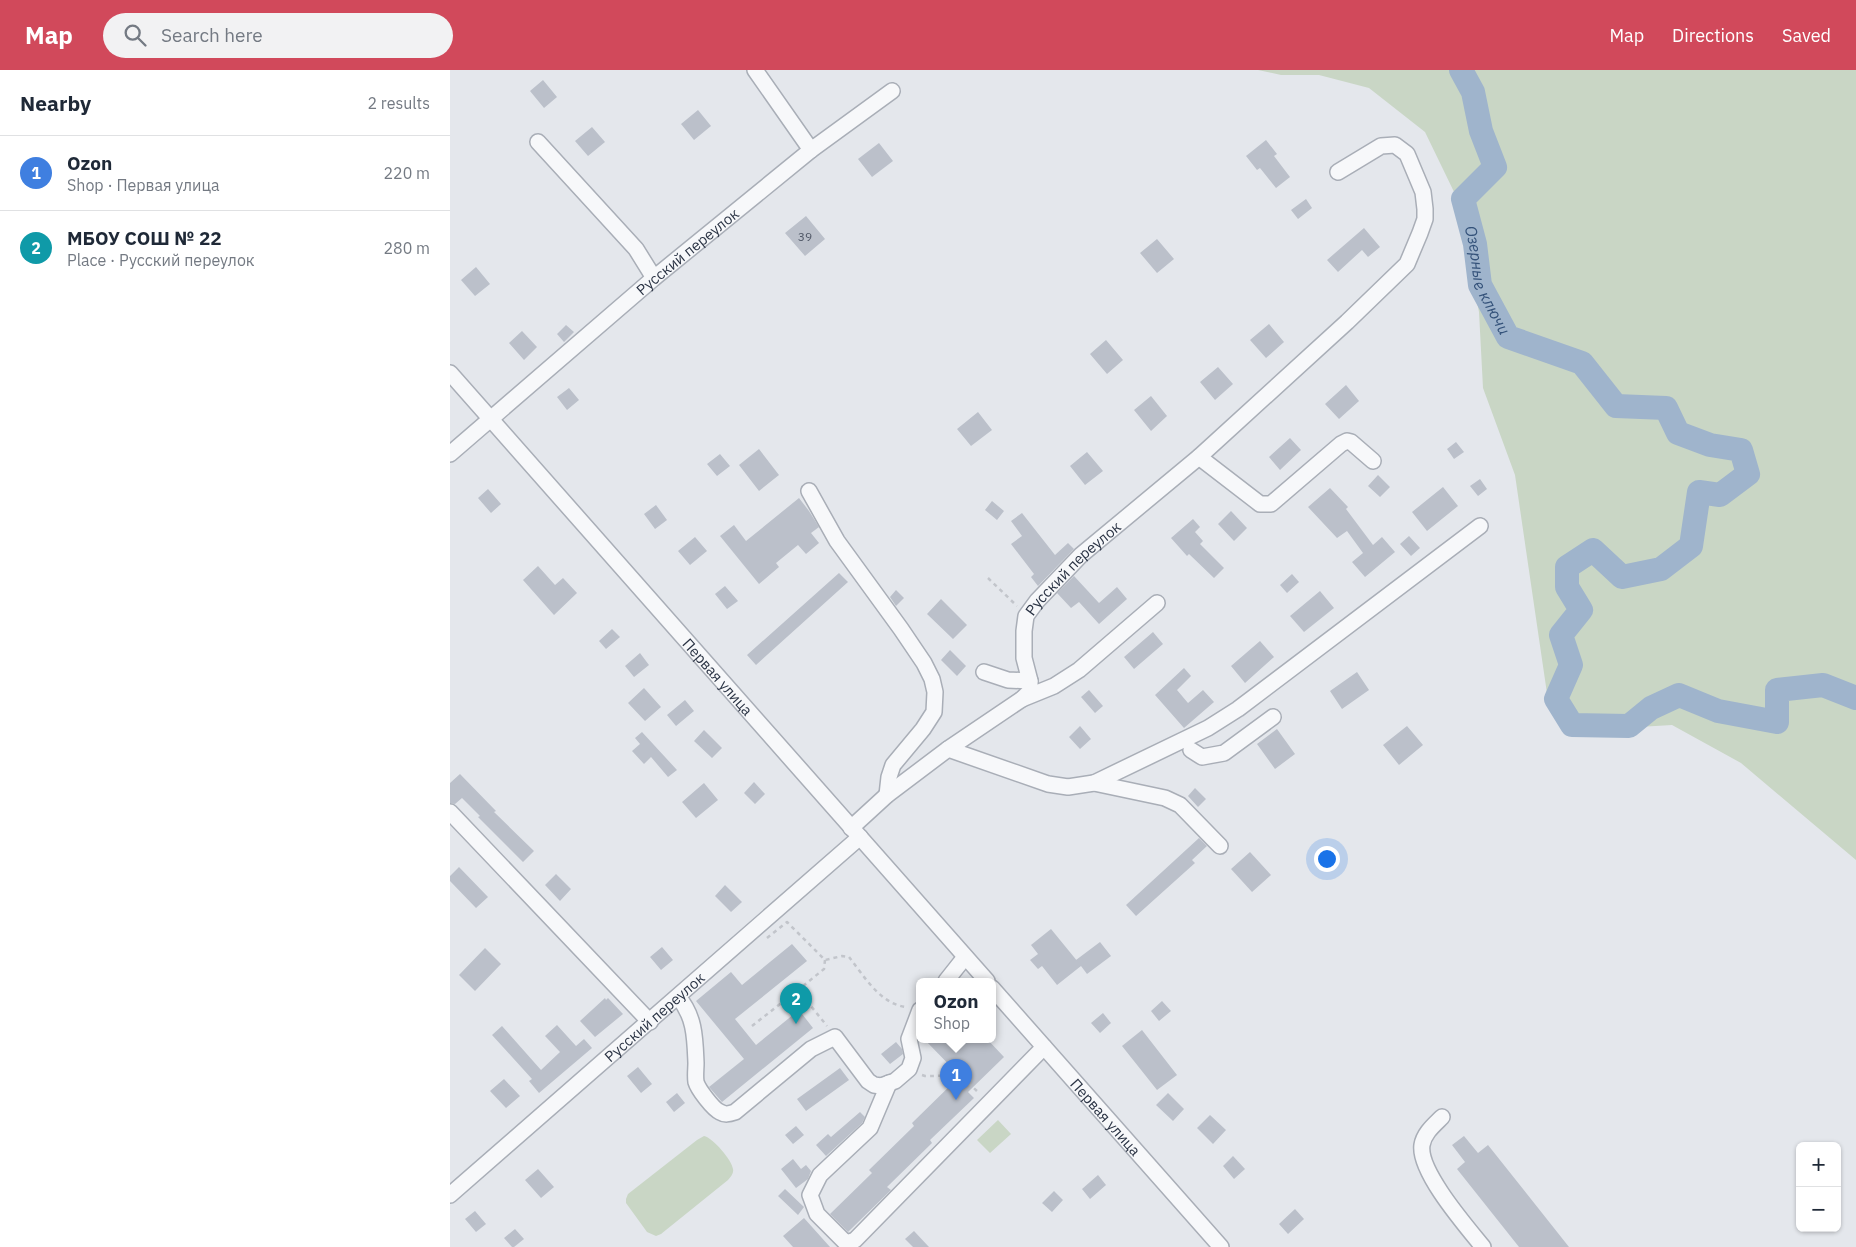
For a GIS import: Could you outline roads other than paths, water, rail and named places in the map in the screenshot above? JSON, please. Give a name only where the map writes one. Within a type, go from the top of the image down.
[{"type":"street","points":[[755,70],[811,150]]},
{"type":"street","name":"Русский переулок","points":[[450,454],[654,278],[811,150],[892,91]]},
{"type":"street","points":[[538,142],[636,249],[654,278]]},
{"type":"street","name":"Русский переулок","points":[[1030,680],[1024,658],[1024,630],[1026,616],[1037,601],[1081,555],[1199,457],[1347,322],[1407,264],[1425,219],[1425,208],[1423,192],[1407,154],[1395,145],[1381,146],[1338,172]]},
{"type":"street","name":"Первая улица","points":[[450,373],[984,978]]},
{"type":"street","points":[[1199,457],[1260,504],[1265,505],[1271,504],[1347,440],[1373,461]]},
{"type":"street","points":[[809,491],[837,541],[924,663],[936,692],[934,712],[923,729],[893,765],[889,776],[887,795]]},
{"type":"street","points":[[948,749],[1048,784],[1068,787],[1094,783],[1208,728],[1238,709],[1480,526]]},
{"type":"street","name":"Русский переулок","points":[[450,1195],[678,997],[856,833],[887,795],[948,749],[1022,699],[1054,686],[1078,670],[1157,603]]},
{"type":"street","points":[[984,672],[1008,680],[1030,680],[1030,691],[1022,699]]},
{"type":"street","points":[[1191,750],[1202,757],[1224,753],[1273,717]]},
{"type":"street","points":[[1094,783],[1165,798],[1174,802],[1180,805],[1220,846]]},
{"type":"street","points":[[450,812],[650,1022]]},
{"type":"street","points":[[948,978],[965,957]]},
{"type":"street","name":"Первая улица","points":[[996,993],[1221,1247]]},
{"type":"street","points":[[678,997],[686,1006],[692,1020],[695,1036],[696,1080],[699,1089],[719,1112],[727,1115],[735,1112],[811,1049],[835,1037],[868,1080],[874,1085],[881,1086],[890,1083],[905,1074],[910,1067],[913,1058],[909,1039],[915,1009]]},
{"type":"street","points":[[890,1083],[870,1128],[820,1175],[810,1195],[817,1214],[846,1242],[852,1245],[1044,1047]]},
{"type":"street","points":[[1442,1117],[1432,1127],[1423,1142],[1423,1156],[1436,1188],[1483,1247]]},
{"type":"waterway","name":"Озерные ключи","points":[[1461,70],[1473,92],[1481,131],[1495,167],[1463,199],[1475,244],[1480,285],[1508,337],[1582,363],[1616,406],[1666,408],[1678,433],[1710,445],[1741,450],[1748,474],[1720,495],[1699,492],[1691,546],[1661,569],[1622,577],[1593,550],[1567,567],[1567,587],[1581,610],[1561,635],[1571,665],[1556,699],[1572,725],[1629,726],[1651,708],[1679,695],[1718,711],[1777,722],[1777,690],[1823,685],[1856,698]]},
{"type":"place","name":"МБОУ СОШ № 22","points":[[796,1024]]},
{"type":"place","name":"Ozon","points":[[956,1100]]}]
